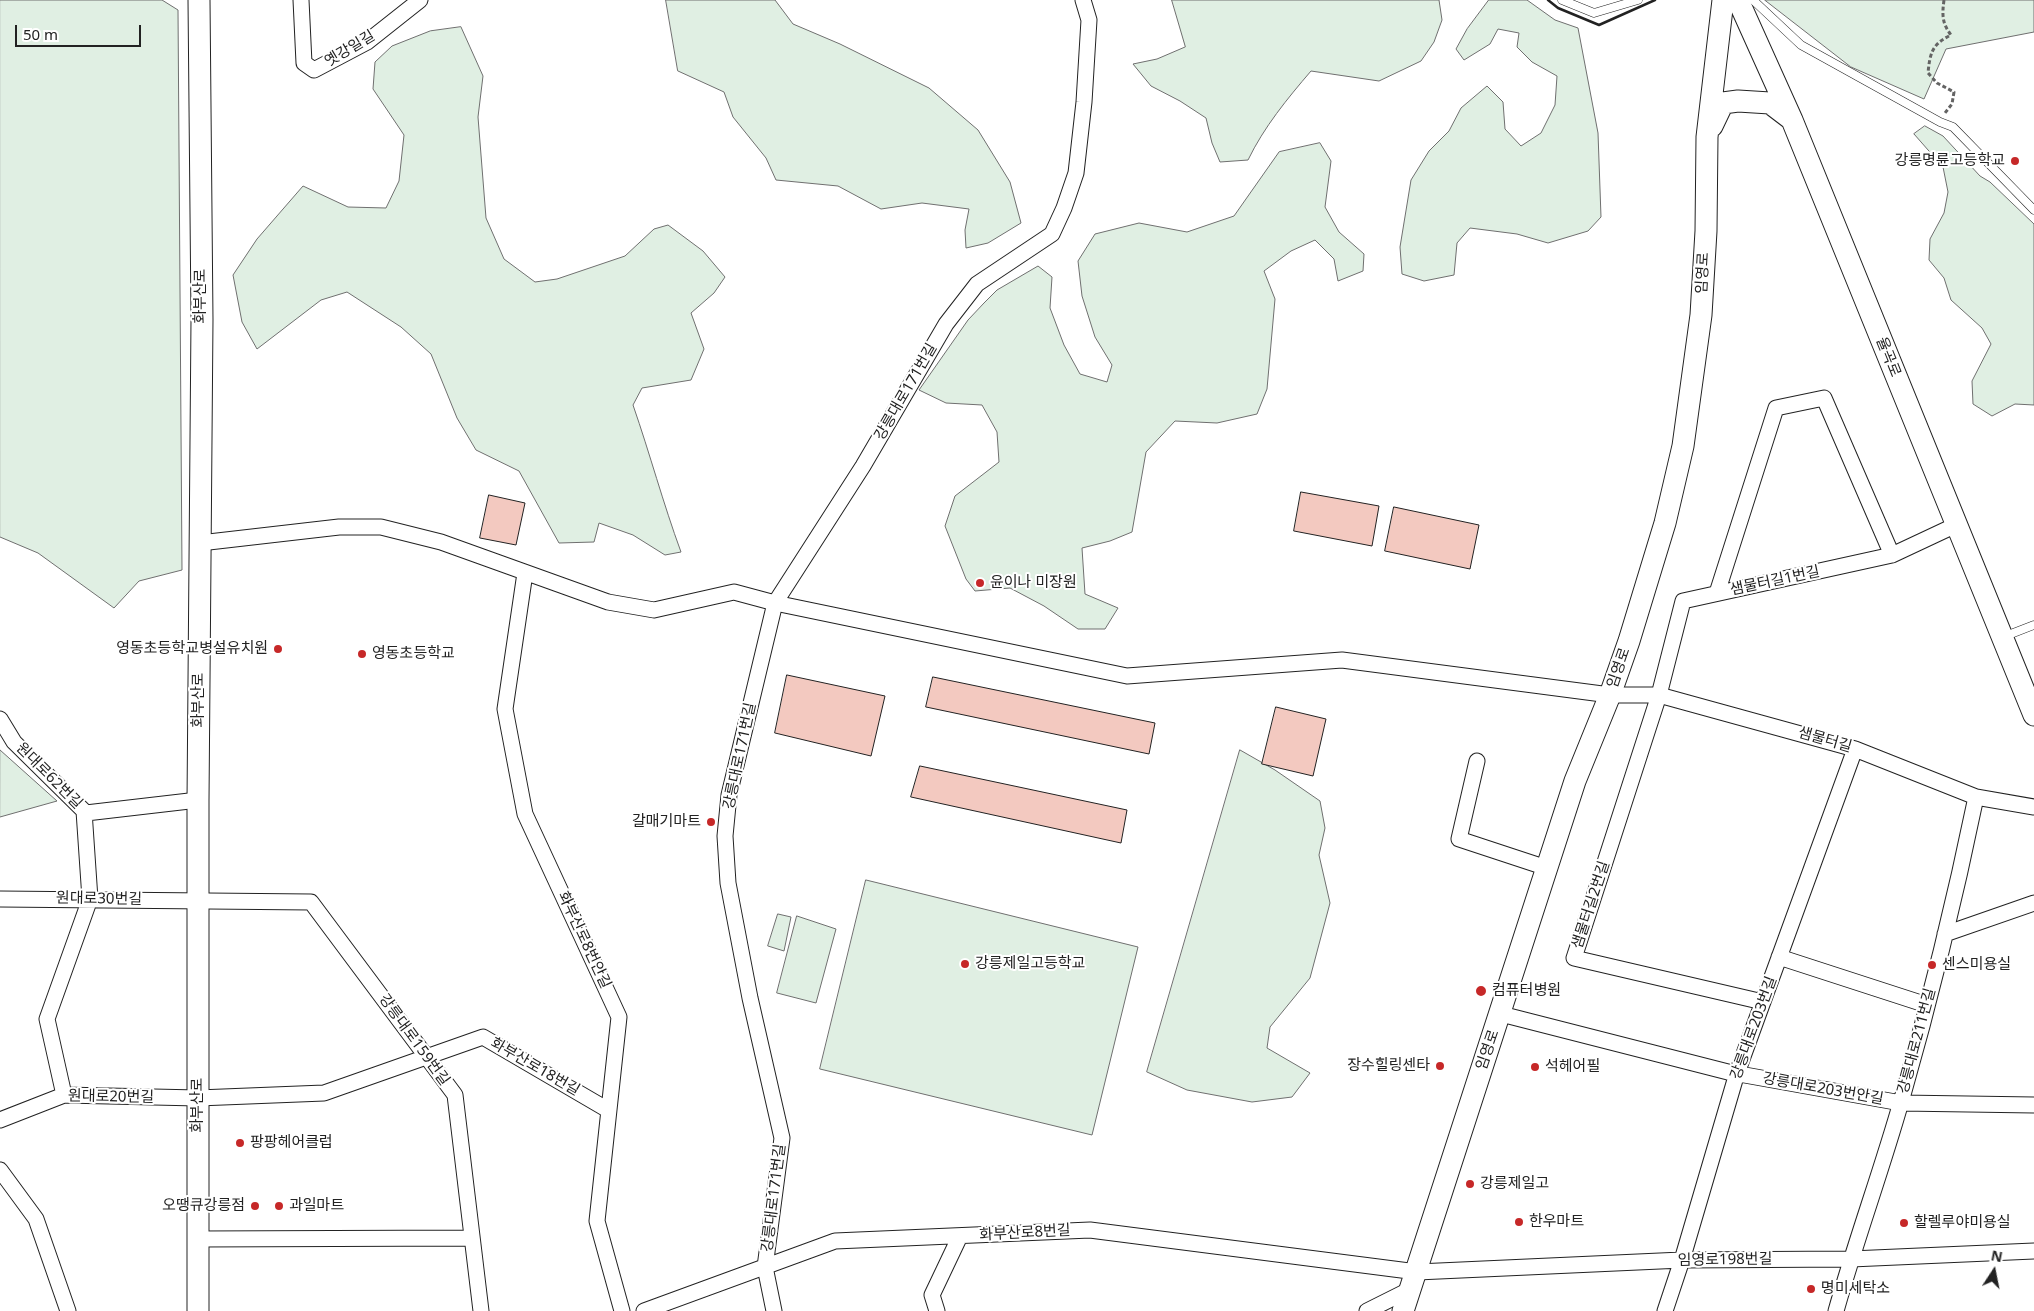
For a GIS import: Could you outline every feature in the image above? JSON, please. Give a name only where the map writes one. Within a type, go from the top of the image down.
[{"type":"street","name":"화부산로","points":[[198,1311],[198,800],[202,319],[199,0]]},
{"type":"street","name":"옛강일길","points":[[301,0],[304,63],[314,70],[367,42],[420,0]]},
{"type":"street","name":"강릉대로171번길","points":[[774,1311],[765,1267],[782,1138],[750,998],[728,883],[725,836],[729,795],[775,603],[863,466],[946,324],[977,284],[1052,234],[1064,208],[1076,172],[1084,102],[1089,20],[1083,0]]},
{"type":"street","name":"임영로","points":[[1403,1311],[1414,1281],[1437,1201],[1548,868],[1575,781],[1610,695],[1665,523],[1683,446],[1701,315],[1706,231],[1707,137],[1723,0]]},
{"type":"street","name":"율곡로","points":[[1738,0],[1792,120],[2001,638],[2034,715]]},
{"type":"street","points":[[1707,137],[1723,103],[1738,101],[1770,103],[1792,120]]},
{"type":"street","points":[[1718,593],[1776,408],[1824,398],[1892,555]]},
{"type":"street","name":"샘물터길1번길","points":[[1659,695],[1683,601],[1892,555],[1956,525]]},
{"type":"street","name":"샘물터길","points":[[200,543],[340,527],[381,527],[441,542],[608,602],[654,610],[734,592],[775,603],[1127,676],[1342,660],[1610,695],[1659,695],[1855,749],[1976,797],[2034,807]]},
{"type":"street","name":"화부산로8번안길","points":[[525,573],[505,710],[524,814],[620,1017],[608,1110],[597,1221],[622,1311]]},
{"type":"street","name":"샘물터길2번길","points":[[1659,695],[1574,958],[1763,1002]]},
{"type":"street","name":"원대로62번길","points":[[0,719],[14,742],[86,813],[198,800]]},
{"type":"street","name":"강릉대로203번길","points":[[1665,1311],[1682,1260],[1737,1073],[1855,749]]},
{"type":"street","points":[[1477,761],[1458,839],[1548,868]]},
{"type":"street","name":"강릉대로211번길","points":[[1836,1311],[1901,1103],[1959,878],[1976,797]]},
{"type":"street","points":[[64,1094],[47,1019],[90,899],[84,811]]},
{"type":"street","name":"원대로30번길","points":[[0,899],[198,900]]},
{"type":"street","name":"강릉대로159번길","points":[[198,900],[311,902],[455,1096],[481,1311]]},
{"type":"street","points":[[1944,934],[2034,903]]},
{"type":"street","points":[[1779,958],[1927,1005]]},
{"type":"street","name":"강릉대로203번안길","points":[[1500,1014],[1737,1073],[1901,1103],[2034,1105]]},
{"type":"street","name":"화부산로18번길","points":[[198,1098],[324,1093],[483,1037],[608,1110]]},
{"type":"street","name":"원대로20번길","points":[[0,1120],[64,1094],[198,1098]]},
{"type":"street","points":[[0,1170],[36,1219],[68,1311]]},
{"type":"street","name":"화부산로8번길","points":[[644,1311],[835,1242],[1090,1230],[1414,1281]]},
{"type":"street","points":[[937,1311],[932,1295],[960,1236]]},
{"type":"street","points":[[198,1239],[472,1238]]},
{"type":"street","name":"임영로198번길","points":[[1414,1281],[1682,1260],[1851,1259],[2034,1251]]},
{"type":"street","points":[[1367,1311],[1414,1281]]},
{"type":"lane","points":[[1562,0],[1594,13],[1638,0]]},
{"type":"lane","points":[[1753,0],[1801,45],[1940,122],[1953,127],[2034,210]]},
{"type":"lane","points":[[2001,638],[2034,625]]},
{"type":"path","points":[[1940,122],[1952,104],[1954,92],[1937,83],[1928,73],[1930,58],[1938,41],[1951,35],[1944,26],[1942,16],[1944,0]]},
{"type":"green space","points":[[0,0],[162,0],[178,10],[182,570],[139,581],[114,608],[38,553],[0,537]]},
{"type":"green space","points":[[666,0],[775,0],[793,24],[840,44],[929,88],[978,130],[1010,182],[1021,223],[988,243],[966,248],[965,230],[969,209],[922,203],[881,209],[838,186],[776,180],[766,158],[733,117],[724,92],[678,71]]},
{"type":"green space","points":[[1172,0],[1439,0],[1442,20],[1434,42],[1421,61],[1379,81],[1311,71],[1269,125],[1248,160],[1220,162],[1212,143],[1206,118],[1180,101],[1151,86],[1133,64],[1157,59],[1185,47]]},
{"type":"green space","points":[[1489,0],[1527,0],[1555,20],[1578,28],[1598,133],[1601,217],[1588,231],[1548,243],[1517,234],[1470,228],[1457,243],[1454,275],[1424,281],[1402,274],[1400,247],[1411,180],[1429,151],[1449,131],[1461,108],[1487,86],[1503,102],[1505,129],[1521,146],[1541,133],[1555,105],[1557,76],[1532,62],[1517,47],[1519,33],[1498,29],[1490,44],[1464,60],[1456,49],[1467,29]]},
{"type":"green space","points":[[1765,0],[2034,0],[2034,32],[1946,49],[1924,99],[1851,67]]},
{"type":"green space","points":[[461,27],[483,76],[478,117],[486,218],[504,259],[535,282],[557,279],[625,256],[654,229],[668,225],[703,251],[725,277],[714,293],[691,313],[704,349],[691,380],[642,388],[633,405],[681,552],[665,555],[633,535],[599,523],[594,542],[559,543],[519,471],[476,450],[457,418],[431,354],[401,327],[347,292],[321,300],[257,349],[242,322],[233,275],[257,239],[303,186],[348,207],[386,208],[399,181],[404,135],[373,89],[375,62],[392,46],[430,31]]},
{"type":"green space","points":[[1925,126],[1943,136],[1980,176],[1990,182],[2034,224],[2034,405],[2015,404],[1992,416],[1973,404],[1972,381],[1991,344],[1982,328],[1951,300],[1944,278],[1929,260],[1930,239],[1944,213],[1948,192],[1943,167],[1914,134]]},
{"type":"green space","points":[[1320,143],[1331,161],[1325,207],[1339,232],[1364,254],[1363,271],[1338,281],[1334,259],[1315,240],[1291,251],[1264,271],[1275,299],[1267,389],[1257,414],[1217,423],[1175,421],[1146,452],[1132,532],[1110,541],[1082,548],[1085,594],[1118,608],[1105,629],[1078,629],[1044,606],[1010,588],[975,591],[966,579],[945,526],[955,496],[999,462],[997,432],[982,405],[946,403],[919,390],[968,320],[997,290],[1038,266],[1052,277],[1050,308],[1064,345],[1080,374],[1107,382],[1112,365],[1095,337],[1082,296],[1078,261],[1095,234],[1139,223],[1187,232],[1234,216],[1279,152]]},
{"type":"green space","points":[[0,750],[57,801],[0,817]]},
{"type":"green space","points":[[1240,750],[1275,770],[1320,801],[1325,828],[1319,855],[1330,903],[1310,978],[1270,1027],[1267,1048],[1310,1073],[1292,1097],[1252,1102],[1187,1090],[1147,1072]]},
{"type":"green space","points":[[866,880],[1138,947],[1092,1135],[820,1069]]},
{"type":"green space","points":[[778,914],[791,917],[784,951],[768,946]]},
{"type":"green space","points":[[797,916],[836,929],[816,1003],[777,993]]},
{"type":"building","points":[[1301,492],[1379,506],[1372,546],[1294,531]]},
{"type":"building","points":[[489,495],[525,503],[516,545],[480,538]]},
{"type":"building","points":[[1394,507],[1479,525],[1470,569],[1385,551]]},
{"type":"building","points":[[787,675],[885,696],[871,756],[775,733]]},
{"type":"building","points":[[933,677],[1155,723],[1149,754],[926,707]]},
{"type":"building","points":[[1276,707],[1326,719],[1313,776],[1262,764]]},
{"type":"building","points":[[920,766],[1127,810],[1121,843],[911,797]]},
{"type":"wall","points":[[1548,0],[1558,8],[1599,25],[1655,0]]},
{"type":"place","name":"강릉명륜고등학교","points":[[2015,161]]},
{"type":"place","name":"윤이나 미장원","points":[[980,583]]},
{"type":"place","name":"영동초등학교병설유치원","points":[[278,649]]},
{"type":"place","name":"영동초등학교","points":[[362,654]]},
{"type":"place","name":"갈매기마트","points":[[711,822]]},
{"type":"place","name":"강릉제일고등학교","points":[[965,964]]},
{"type":"place","name":"센스미용실","points":[[1932,965]]},
{"type":"place","name":"컴퓨터병원","points":[[1481,991]]},
{"type":"place","name":"장수힐링센타","points":[[1440,1066]]},
{"type":"place","name":"석헤어필","points":[[1535,1067]]},
{"type":"place","name":"팡팡헤어클럽","points":[[240,1143]]},
{"type":"place","name":"강릉제일고","points":[[1470,1184]]},
{"type":"place","name":"오땡큐강릉점","points":[[255,1206]]},
{"type":"place","name":"과일마트","points":[[279,1206]]},
{"type":"place","name":"한우마트","points":[[1519,1222]]},
{"type":"place","name":"할렐루야미용실","points":[[1904,1223]]},
{"type":"place","name":"명미세탁소","points":[[1811,1289]]}]
